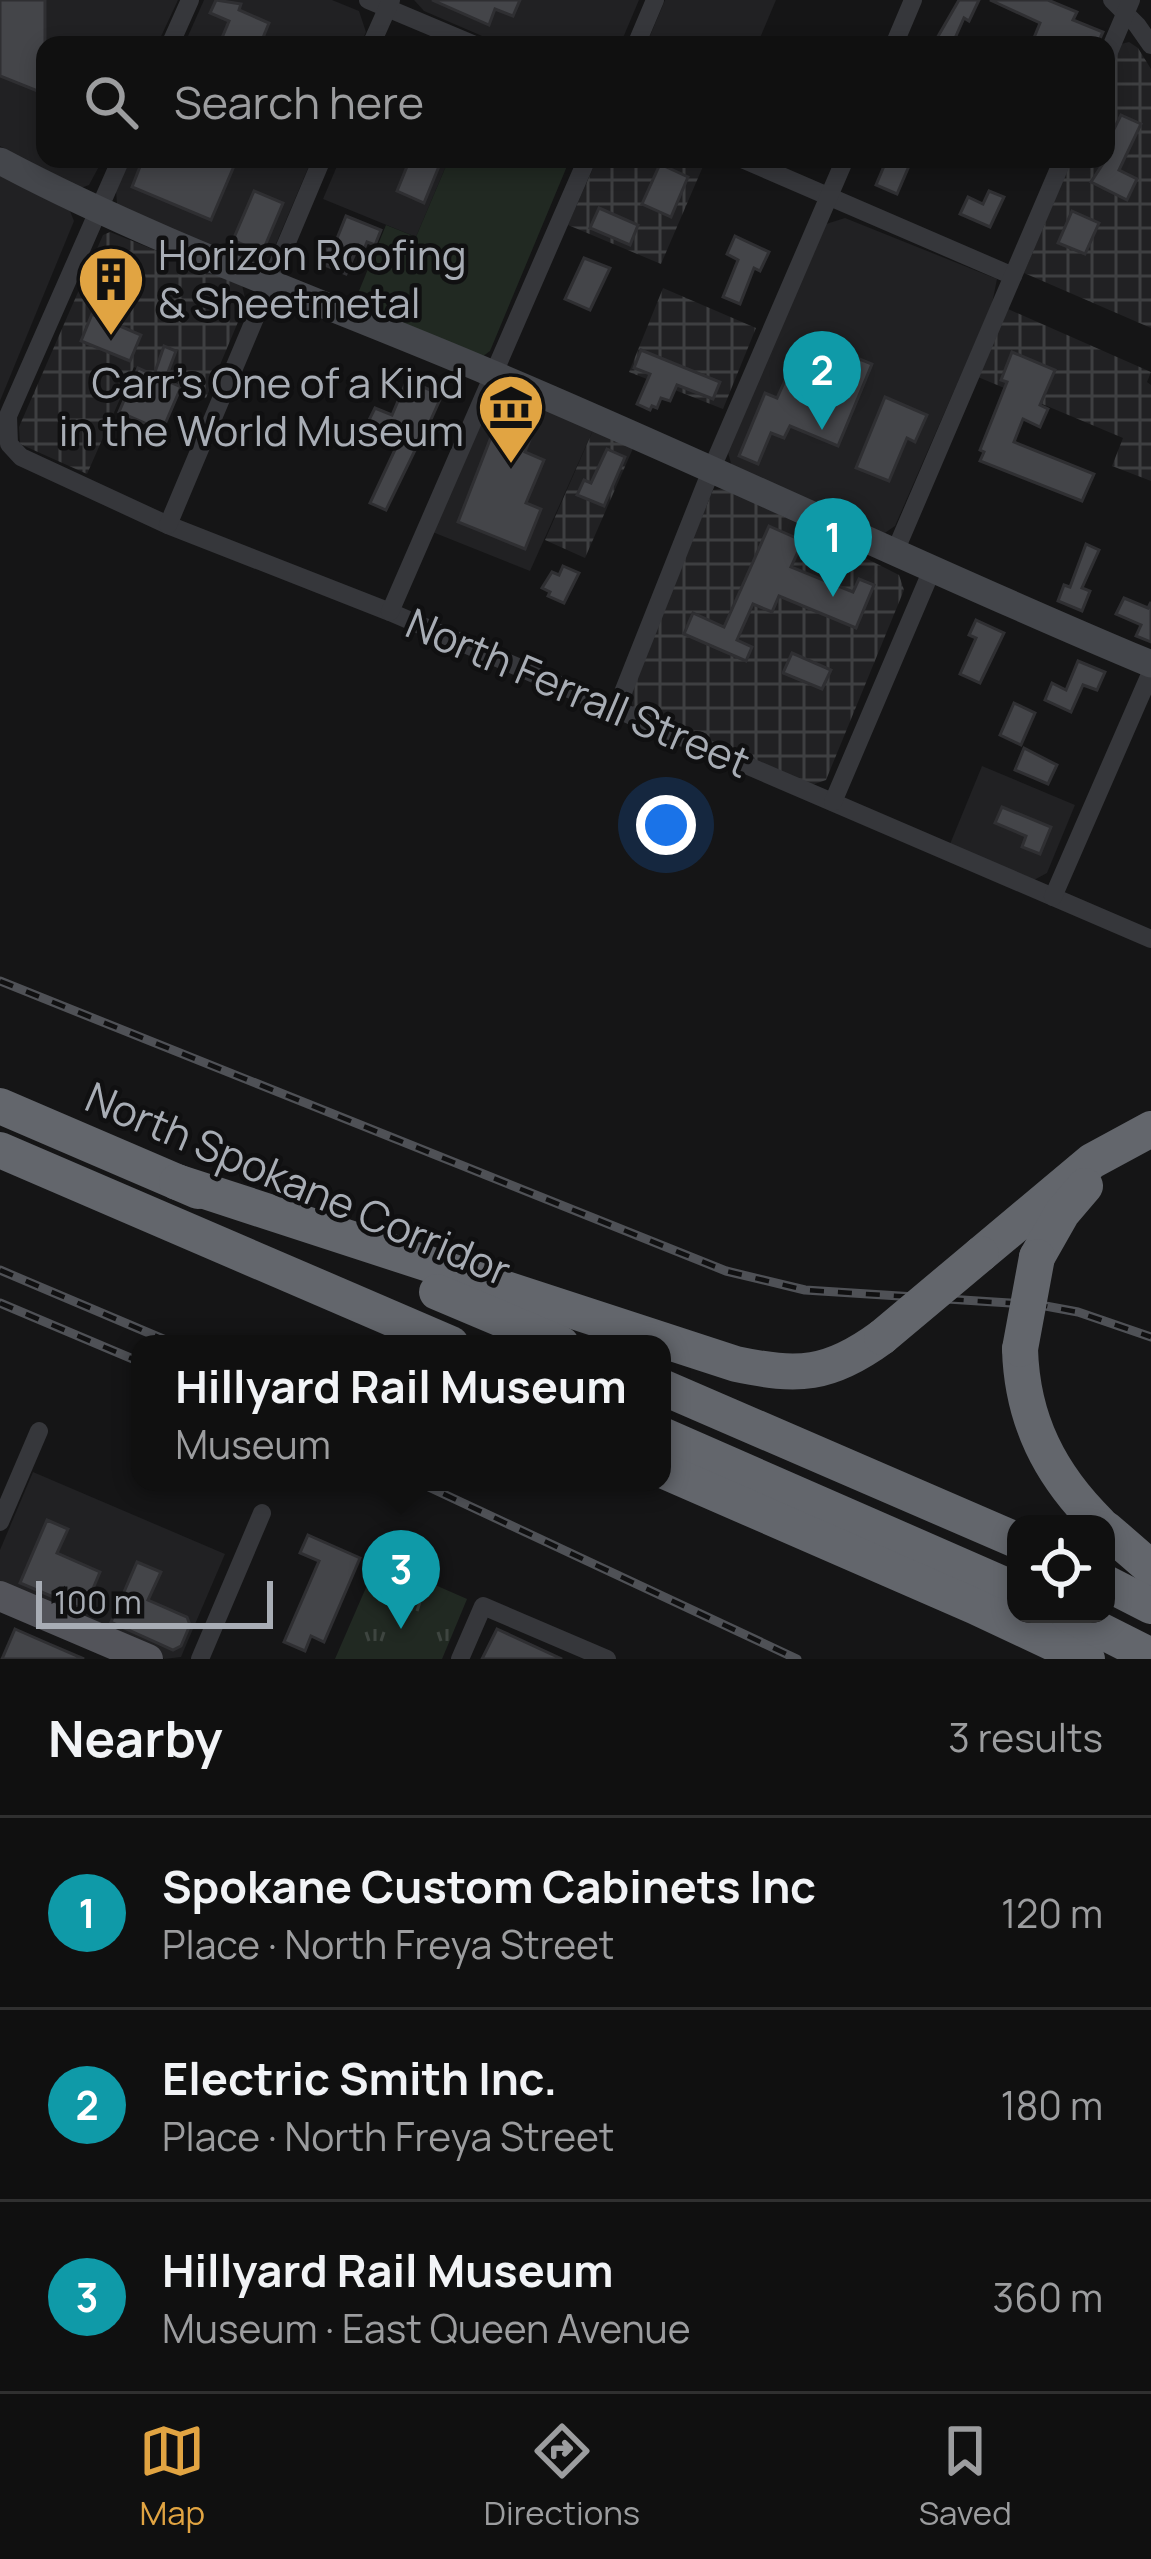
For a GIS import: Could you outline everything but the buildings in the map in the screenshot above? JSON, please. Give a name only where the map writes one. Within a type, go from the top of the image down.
[{"type":"highway","name":"North Spokane Corridor","points":[[0,1106],[540,1335]]},
{"type":"highway","points":[[671,1343],[779,1372],[812,1372],[849,1359],[882,1337],[1092,1161],[1151,1129]]},
{"type":"highway","points":[[1092,1515],[1047,1459],[1024,1393],[1020,1349],[1037,1257],[1078,1192],[1127,1154],[1151,1143]]},
{"type":"highway","name":"North Spokane Corridor","points":[[0,1150],[430,1335]]},
{"type":"highway","points":[[177,1182],[647,1335]]},
{"type":"highway","points":[[133,1207],[377,1335]]},
{"type":"highway","points":[[671,1392],[1007,1536]]},
{"type":"highway","points":[[671,1439],[1007,1585]]},
{"type":"highway","points":[[671,1474],[1087,1659]]},
{"type":"highway","points":[[1115,1537],[1151,1568]]},
{"type":"highway","points":[[1115,1588],[1151,1606]]},
{"type":"highway","points":[[1086,1623],[1151,1656]]},
{"type":"main road","points":[[0,1596],[148,1659]]},
{"type":"street","points":[[174,36],[190,0]]},
{"type":"street","points":[[640,36],[655,0]]},
{"type":"street","points":[[898,36],[914,0]]},
{"type":"street","points":[[373,36],[382,3],[456,36]]},
{"type":"street","points":[[1123,4],[1151,45]]},
{"type":"street","points":[[1113,36],[1123,4]]},
{"type":"street","points":[[0,161],[98,209],[712,468],[931,572],[1151,668],[1053,897]]},
{"type":"street","points":[[98,209],[117,168]]},
{"type":"street","points":[[168,525],[318,168]]},
{"type":"street","points":[[390,612],[583,168]]},
{"type":"street","points":[[763,168],[1013,276]]},
{"type":"street","points":[[616,710],[712,468],[841,168]]},
{"type":"street","points":[[894,554],[1059,168]]},
{"type":"street","name":"North Ferrall Street","points":[[98,209],[8,416],[9,444],[21,457],[168,525],[390,612],[1151,939]]},
{"type":"street","points":[[833,802],[931,572]]},
{"type":"street","points":[[0,1522],[39,1431]]},
{"type":"street","points":[[200,1659],[262,1513]]},
{"type":"street","points":[[460,1659],[483,1606],[607,1659]]},
{"type":"shaded area","points":[[0,0],[178,0],[161,36],[36,36],[36,167],[0,146]]},
{"type":"shaded area","points":[[204,0],[332,0],[359,11],[366,32],[364,36],[188,36]]},
{"type":"shaded area","points":[[414,0],[639,0],[624,36],[482,36],[424,11]]},
{"type":"shaded area","points":[[665,0],[776,0],[761,36],[650,36]]},
{"type":"shaded area","points":[[1129,42],[1138,48],[1151,69],[1151,328],[1024,273],[1068,168],[1115,168],[1115,58],[1121,44]]},
{"type":"shaded area","points":[[37,168],[98,168],[89,185],[81,188]]},
{"type":"shaded area","points":[[126,168],[308,168],[273,251],[261,264],[246,264],[117,204],[116,191]]},
{"type":"shaded area","points":[[336,168],[445,168],[416,237],[323,199]]},
{"type":"shaded area","points":[[593,168],[702,168],[661,264],[568,225]]},
{"type":"shaded area","points":[[0,173],[70,211],[74,221],[0,401]]},
{"type":"shaded area","points":[[845,218],[997,279],[992,304],[895,526],[879,537],[732,467],[727,449],[826,224]]},
{"type":"shaded area","points":[[110,232],[242,285],[246,303],[206,398],[134,367],[87,474],[20,444],[19,427],[103,235]]},
{"type":"shaded area","points":[[663,288],[756,328],[723,409],[629,372]]},
{"type":"shaded area","points":[[1008,309],[1151,372],[1147,382],[1151,385],[1151,481],[1112,466],[1123,438],[978,377]]},
{"type":"shaded area","points":[[504,389],[594,428],[530,571],[430,531],[492,393]]},
{"type":"shaded area","points":[[594,428],[634,446],[585,558],[545,540]]},
{"type":"shaded area","points":[[727,488],[899,575],[904,590],[826,780],[806,787],[633,708],[630,692],[713,490]]},
{"type":"shaded area","points":[[982,766],[1075,805],[1047,873],[1034,880],[950,844]]},
{"type":"shaded area","points":[[33,1472],[225,1554],[181,1657],[164,1659],[156,1650],[0,1588],[0,1550]]},
{"type":"green space","points":[[445,168],[566,168],[490,351],[482,357],[352,308],[386,225],[416,237]]},
{"type":"green space","points":[[378,1560],[467,1599],[442,1659],[335,1659]]},
{"type":"railway","points":[[0,981],[726,1271],[805,1290],[1040,1305],[1078,1312],[1151,1337]]},
{"type":"railway","points":[[0,1270],[154,1335]]},
{"type":"railway","points":[[0,1303],[131,1358]]},
{"type":"railway","points":[[437,1491],[797,1659]]},
{"type":"place","name":"Horizon Roofing & Sheetmetal","points":[[111,338]]},
{"type":"place","name":"Electric Smith Inc.","points":[[822,430]]},
{"type":"place","name":"Carr's One of a Kind in the World Museum","points":[[511,466]]},
{"type":"place","name":"Spokane Custom Cabinets Inc","points":[[833,597]]},
{"type":"place","name":"Hillyard Rail Museum","points":[[401,1629]]}]
